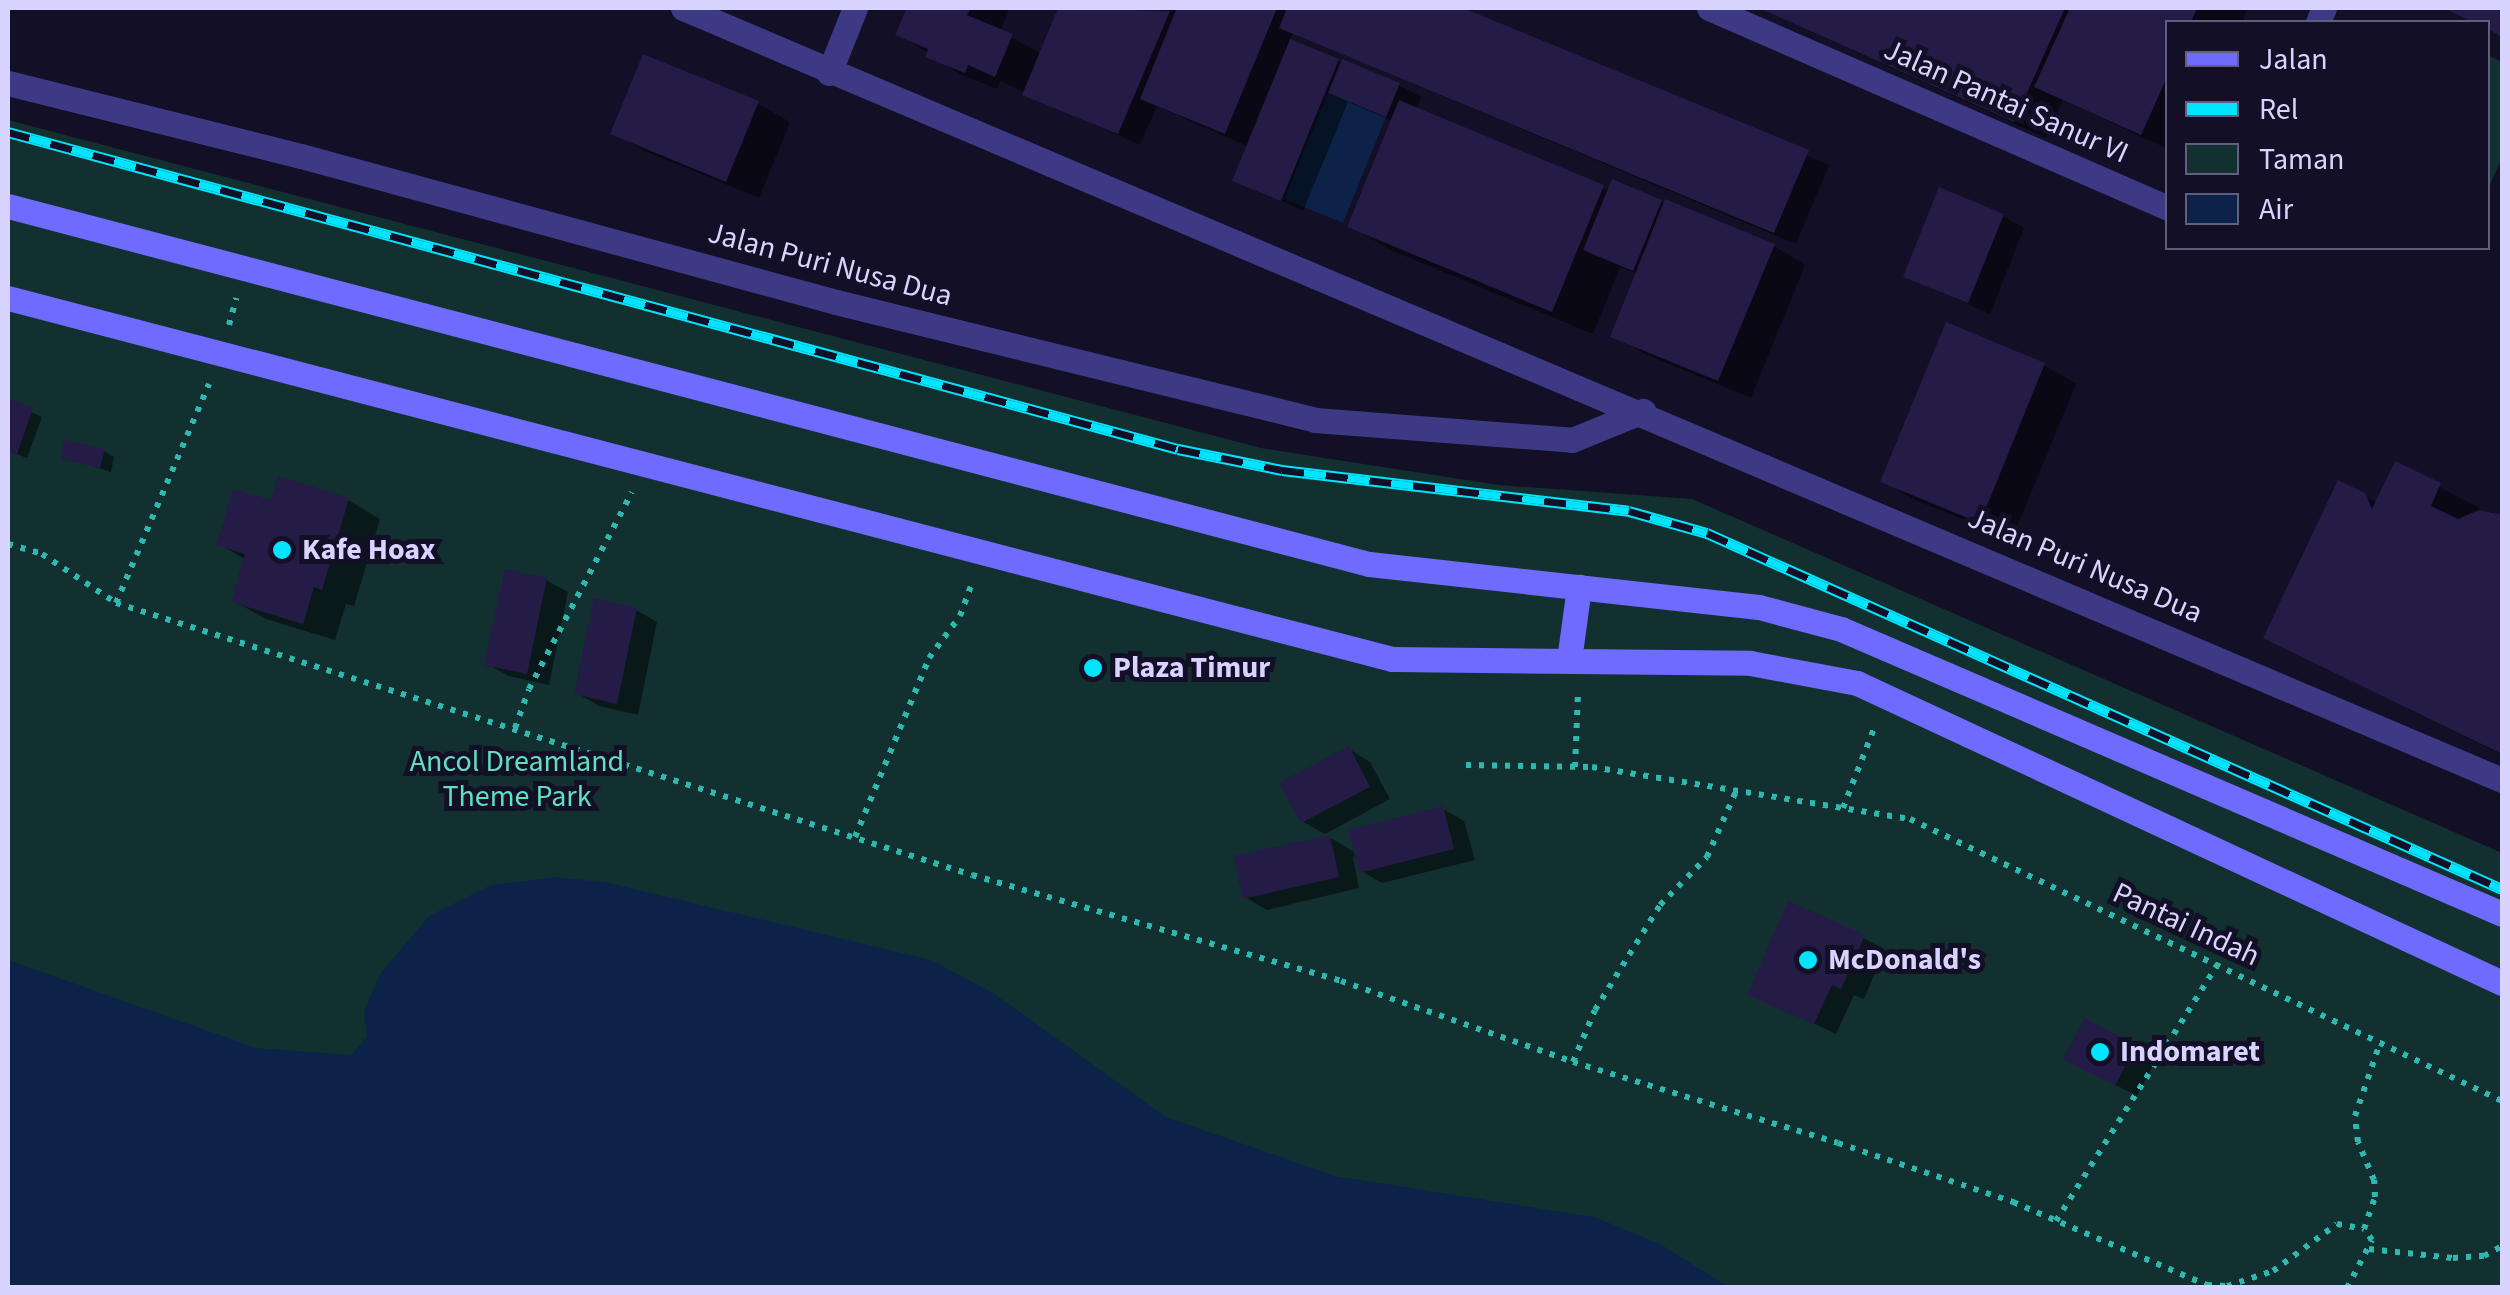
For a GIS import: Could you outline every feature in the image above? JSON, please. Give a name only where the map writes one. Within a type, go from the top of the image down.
[{"type":"street","name":"Jalan Puri Nusa Dua","points":[[683,8],[829,73],[1643,412],[2502,780]]},
{"type":"street","points":[[829,73],[855,8]]},
{"type":"street","name":"Jalan Pantai Sanur VI","points":[[1709,8],[2165,207]]},
{"type":"street","name":"Jalan Puri Nusa Dua","points":[[8,82],[300,156],[836,302],[1315,420],[1572,440],[1643,412]]},
{"type":"street","points":[[8,206],[1368,564],[1759,607],[1841,629],[2502,914]]},
{"type":"street","points":[[8,298],[1392,659],[1750,663],[1856,683],[2502,983]]},
{"type":"street","points":[[1574,660],[1578,588]]},
{"type":"path","points":[[116,604],[222,354],[243,269]]},
{"type":"path","points":[[515,728],[529,689],[646,464]]},
{"type":"path","points":[[8,544],[42,554],[116,604],[855,837],[1341,981],[1573,1062],[1838,1143],[2013,1202],[2207,1286],[2227,1286],[2272,1271],[2337,1224],[2364,1229],[2372,1240],[2370,1249],[2347,1288]]},
{"type":"path","points":[[855,837],[929,658],[960,616],[982,551]]},
{"type":"path","points":[[1574,660],[1575,767]]},
{"type":"path","points":[[1843,808],[1864,748],[1889,699]]},
{"type":"path","name":"Pantai Indah","points":[[1466,765],[1575,767],[1910,819],[2502,1101]]},
{"type":"path","points":[[1573,1062],[1595,1010],[1660,905],[1707,856],[1737,790]]},
{"type":"path","points":[[2056,1222],[2218,964]]},
{"type":"path","points":[[2364,1229],[2375,1197],[2374,1180],[2358,1142],[2355,1116],[2380,1044]]},
{"type":"path","points":[[2370,1249],[2453,1258],[2484,1256],[2502,1246]]},
{"type":"green space","points":[[2490,56],[2502,62],[2502,157],[2490,185]]},
{"type":"green space","name":"Ancol Dreamland Theme Park","points":[[8,120],[1261,448],[1499,485],[1692,499],[2502,853],[2502,1287],[8,1287]]},
{"type":"water","points":[[1328,93],[1386,117],[1343,223],[1284,199]]},
{"type":"water","points":[[556,877],[609,883],[931,960],[993,993],[1166,1117],[1335,1176],[1594,1217],[1658,1243],[1729,1287],[8,1287],[8,960],[256,1048],[351,1055],[367,1037],[364,1012],[380,974],[429,916],[491,885]]},
{"type":"building","points":[[907,8],[971,8],[967,15],[1013,34],[995,77],[968,65],[965,73],[925,57],[928,49],[895,35]]},
{"type":"building","points":[[1058,8],[1170,11],[1118,134],[1022,95]]},
{"type":"building","points":[[1169,8],[1277,8],[1225,134],[1140,99],[1176,10]]},
{"type":"building","points":[[1287,8],[1463,8],[1809,150],[1774,233],[1279,28]]},
{"type":"building","points":[[1759,8],[2065,8],[2014,122]]},
{"type":"building","points":[[2070,8],[2197,8],[2192,20],[2165,20],[2165,82],[2141,135],[2034,87]]},
{"type":"building","points":[[2443,8],[2502,8],[2502,37],[2490,30],[2490,20],[2469,20]]},
{"type":"building","points":[[1290,39],[1339,59],[1281,201],[1232,181]]},
{"type":"building","points":[[643,54],[759,101],[726,182],[610,134]]},
{"type":"building","points":[[1342,59],[1400,83],[1386,117],[1328,93]]},
{"type":"building","points":[[1399,100],[1604,185],[1552,312],[1347,227]]},
{"type":"building","points":[[1612,179],[1662,200],[1633,271],[1583,250]]},
{"type":"building","points":[[1939,187],[2004,214],[1968,303],[1903,277]]},
{"type":"building","points":[[1665,199],[1775,244],[1718,381],[1610,337]]},
{"type":"building","points":[[1946,322],[2045,363],[1980,523],[1880,482]]},
{"type":"building","points":[[8,399],[33,408],[17,454],[8,451]]},
{"type":"building","points":[[64,440],[105,449],[100,468],[61,459]]},
{"type":"building","points":[[2395,461],[2441,483],[2431,506],[2458,519],[2479,510],[2502,515],[2502,754],[2263,638],[2338,480],[2365,493],[2372,509]]},
{"type":"building","name":"Kafe Hoax","points":[[278,476],[349,498],[322,590],[314,587],[303,624],[231,602],[245,554],[216,545],[233,489],[271,500]]},
{"type":"building","points":[[505,569],[547,578],[527,674],[484,665]]},
{"type":"building","points":[[594,598],[637,608],[617,704],[574,694]]},
{"type":"building","points":[[1349,746],[1370,787],[1301,823],[1279,783]]},
{"type":"building","points":[[1443,806],[1454,849],[1359,873],[1348,830]]},
{"type":"building","points":[[1330,835],[1339,877],[1243,899],[1233,856]]},
{"type":"building","name":"McDonald's","points":[[1788,901],[1865,935],[1841,989],[1832,985],[1814,1024],[1747,995]]},
{"type":"building","name":"Indomaret","points":[[2085,1018],[2136,1045],[2115,1086],[2063,1059]]},
{"type":"railway","points":[[8,132],[1178,449],[1282,470],[1629,511],[1707,533],[2502,889]]},
{"type":"place","name":"Kafe Hoax","points":[[282,550]]},
{"type":"place","name":"Plaza Timur","points":[[1093,668]]},
{"type":"place","name":"McDonald's","points":[[1808,960]]},
{"type":"place","name":"Indomaret","points":[[2100,1052]]}]
